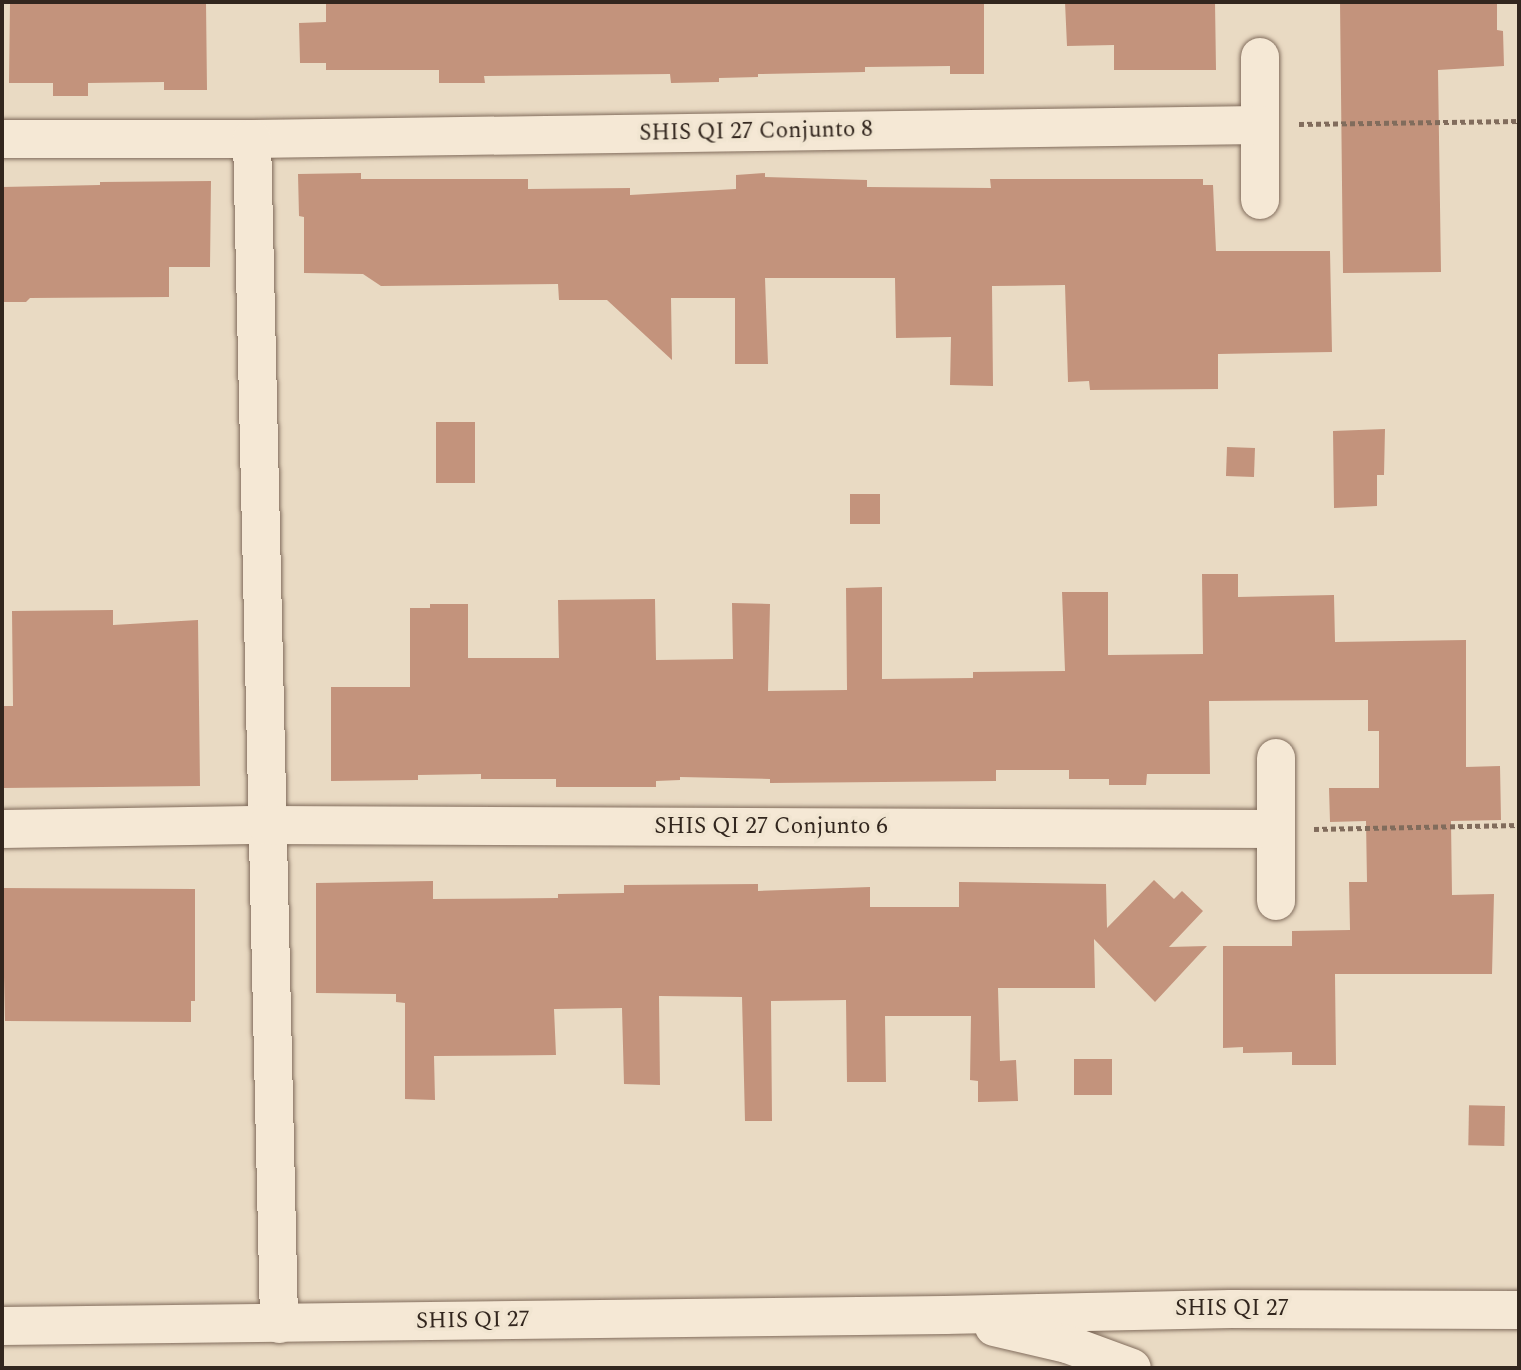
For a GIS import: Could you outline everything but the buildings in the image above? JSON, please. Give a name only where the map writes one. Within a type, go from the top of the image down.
[{"type":"street","points":[[1260,57],[1260,200]]},
{"type":"street","name":"SHIS QI 27 Conjunto 8","points":[[2,139],[252,139],[1260,125]]},
{"type":"street","points":[[252,139],[279,1324]]},
{"type":"street","points":[[1276,758],[1276,901]]},
{"type":"street","name":"SHIS QI 27 Conjunto 6","points":[[2,829],[267,825],[1275,829]]},
{"type":"street","name":"SHIS QI 27","points":[[2,1326],[945,1315],[1205,1309],[1519,1310]]},
{"type":"street","name":"SHIS QI 27","points":[[945,1315],[1066,1344],[1132,1368]]},
{"type":"path","points":[[1260,125],[1519,121]]},
{"type":"path","points":[[1275,829],[1519,825]]}]
